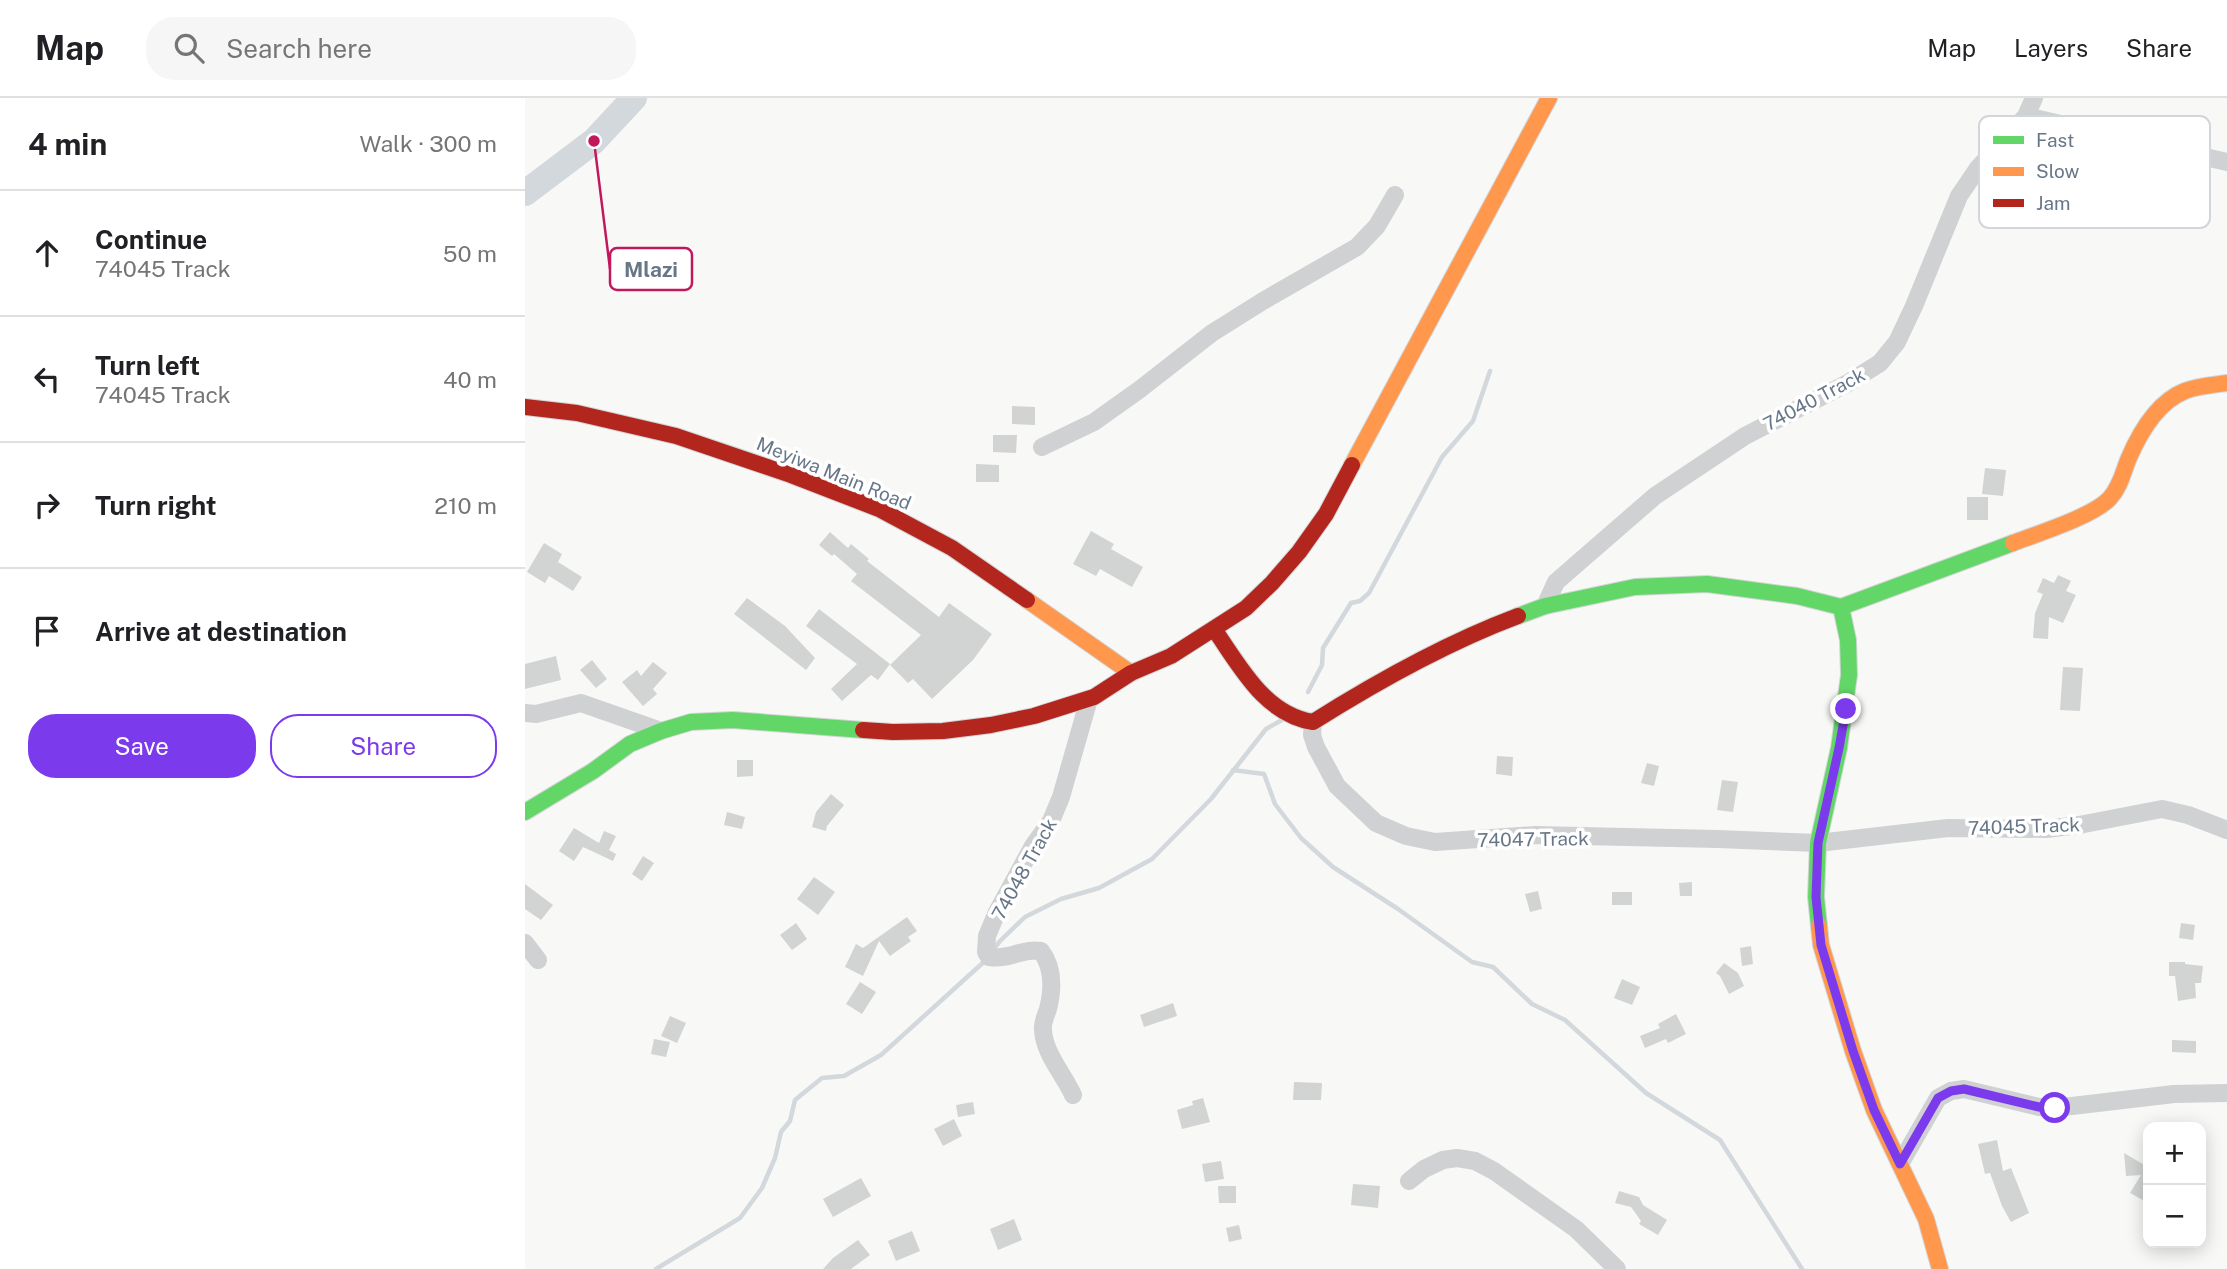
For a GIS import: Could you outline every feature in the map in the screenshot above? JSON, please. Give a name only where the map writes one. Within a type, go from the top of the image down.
[{"type":"street","points":[[525,812],[593,771],[630,744],[691,722],[733,720],[893,732],[943,731],[1034,716],[1089,699],[1131,673],[1171,656],[1246,608],[1299,552],[1326,514],[1549,98]]},
{"type":"street","name":"74040 Track","points":[[2026,116],[2034,98]]},
{"type":"street","name":"74040 Track","points":[[1545,606],[1556,582],[1655,496],[1745,436],[1848,383],[1880,363],[1897,342],[1959,196],[1979,168]]},
{"type":"street","points":[[1042,447],[1094,422],[1212,333],[1262,300],[1357,247],[1377,226],[1395,195]]},
{"type":"street","points":[[1214,629],[1254,686],[1275,707],[1307,721],[1489,627],[1545,606],[1635,587],[1707,584],[1797,596],[1842,607],[2041,532],[2107,501],[2117,489],[2145,426],[2162,407],[2182,393],[2199,387],[2227,383]]},
{"type":"street","name":"Meyiwa Main Road","points":[[525,407],[577,414],[676,436],[791,475],[879,509],[952,548],[1131,673]]},
{"type":"street","points":[[1842,607],[1848,640],[1849,675],[1839,748],[1818,843],[1816,897],[1821,945],[1865,1086],[1926,1219],[1940,1269]]},
{"type":"street","name":"74048 Track","points":[[1073,1095],[1045,1042],[1042,1028],[1050,1000],[1051,969],[1048,961],[1041,951],[1031,949],[1002,959],[989,957],[985,945],[997,912],[1056,809],[1089,699]]},
{"type":"street","points":[[525,713],[536,714],[581,703],[661,731]]},
{"type":"street","name":"74047 Track","points":[[1307,721],[1316,747],[1337,786],[1376,823],[1406,836],[1435,842],[1535,835],[1818,843]]},
{"type":"street","name":"74045 Track","points":[[1818,843],[1948,828],[2046,829],[2162,809],[2188,815],[2227,830]]},
{"type":"street","points":[[525,943],[538,960]]},
{"type":"street","points":[[1900,1164],[1938,1098],[1951,1091],[1964,1089],[2039,1107],[2055,1108],[2173,1094],[2227,1093]]},
{"type":"street","points":[[1409,1181],[1424,1169],[1443,1160],[1457,1158],[1475,1161],[1576,1229],[1618,1269]]},
{"type":"building","points":[[1012,406],[1035,407],[1035,425],[1012,424]]},
{"type":"building","points":[[993,435],[1017,435],[1016,453],[993,452]]},
{"type":"building","points":[[976,464],[999,465],[999,482],[976,482]]},
{"type":"building","points":[[1985,468],[2006,470],[2003,496],[1982,494]]},
{"type":"building","points":[[1967,497],[1988,497],[1988,520],[1967,520]]},
{"type":"building","points":[[1091,531],[1114,544],[1111,549],[1143,567],[1132,587],[1100,569],[1096,576],[1073,564]]},
{"type":"building","points":[[830,532],[848,548],[851,544],[869,559],[867,561],[939,617],[949,603],[992,634],[973,660],[932,699],[913,679],[908,683],[890,665],[921,635],[851,581],[857,574],[819,545]]},
{"type":"building","points":[[544,543],[562,554],[558,562],[582,577],[573,591],[549,576],[545,583],[527,572]]},
{"type":"building","points":[[2058,575],[2071,581],[2066,591],[2076,595],[2063,623],[2049,617],[2048,639],[2033,638],[2035,613],[2043,594],[2037,592],[2043,578],[2054,583]]},
{"type":"building","points":[[747,598],[785,626],[815,658],[806,670],[734,614]]},
{"type":"building","points":[[819,609],[890,664],[878,680],[871,675],[842,701],[831,689],[857,664],[806,626]]},
{"type":"building","points":[[556,656],[561,680],[525,689],[525,664]]},
{"type":"building","points":[[592,660],[607,679],[596,688],[580,670]]},
{"type":"building","points":[[653,662],[667,673],[653,689],[657,694],[643,706],[622,682],[637,670],[641,676]]},
{"type":"building","points":[[2063,667],[2083,668],[2080,711],[2060,710]]},
{"type":"building","points":[[1497,756],[1513,757],[1512,776],[1496,774]]},
{"type":"building","points":[[737,760],[753,760],[753,776],[737,777]]},
{"type":"building","points":[[1647,763],[1659,766],[1654,786],[1641,783]]},
{"type":"building","points":[[1722,780],[1738,782],[1733,812],[1717,810]]},
{"type":"building","points":[[831,794],[844,805],[826,831],[812,827],[816,812]]},
{"type":"building","points":[[727,812],[745,817],[742,829],[724,825]]},
{"type":"building","points":[[574,828],[599,843],[604,831],[616,836],[609,850],[616,854],[613,861],[583,847],[574,861],[559,851]]},
{"type":"building","points":[[643,856],[654,863],[642,881],[632,874]]},
{"type":"building","points":[[814,877],[835,892],[818,915],[797,899]]},
{"type":"building","points":[[1692,882],[1692,896],[1680,896],[1679,883]]},
{"type":"building","points":[[525,884],[553,905],[541,920],[525,909]]},
{"type":"building","points":[[1538,891],[1542,909],[1530,912],[1525,894]]},
{"type":"building","points":[[1612,892],[1632,892],[1632,905],[1612,905]]},
{"type":"building","points":[[907,917],[917,931],[908,937],[911,941],[890,956],[879,941],[863,976],[845,967],[856,944],[863,948]]},
{"type":"building","points":[[796,923],[807,939],[792,950],[780,935]]},
{"type":"building","points":[[2181,923],[2195,925],[2193,940],[2179,938]]},
{"type":"building","points":[[1751,946],[1753,964],[1742,966],[1740,948]]},
{"type":"building","points":[[2169,962],[2203,966],[2201,983],[2195,983],[2196,998],[2178,1001],[2175,976],[2169,976]]},
{"type":"building","points":[[1724,963],[1738,973],[1744,986],[1729,994],[1716,973]]},
{"type":"building","points":[[1622,979],[1640,987],[1632,1005],[1614,998]]},
{"type":"building","points":[[860,982],[876,992],[862,1014],[846,1004]]},
{"type":"building","points":[[1173,1003],[1177,1016],[1144,1027],[1140,1015]]},
{"type":"building","points":[[1676,1014],[1686,1034],[1668,1043],[1666,1039],[1645,1048],[1640,1036],[1660,1028],[1658,1024]]},
{"type":"building","points":[[670,1016],[686,1023],[677,1043],[661,1036]]},
{"type":"building","points":[[654,1039],[670,1042],[666,1057],[651,1054]]},
{"type":"building","points":[[2172,1040],[2196,1041],[2196,1053],[2172,1052]]},
{"type":"building","points":[[1294,1082],[1322,1083],[1321,1100],[1293,1100]]},
{"type":"building","points":[[1203,1098],[1210,1122],[1182,1129],[1177,1110],[1193,1105],[1192,1101]]},
{"type":"building","points":[[973,1102],[975,1114],[958,1117],[956,1105]]},
{"type":"building","points":[[954,1119],[962,1136],[943,1146],[934,1129]]},
{"type":"building","points":[[1997,1140],[2003,1171],[2011,1168],[2029,1213],[2011,1222],[1990,1173],[1985,1174],[1978,1144]]},
{"type":"building","points":[[2124,1153],[2143,1164],[2143,1200],[2130,1193],[2141,1175],[2126,1176]]},
{"type":"building","points":[[1221,1161],[1224,1179],[1205,1182],[1202,1164]]},
{"type":"building","points":[[861,1178],[871,1196],[833,1217],[823,1199]]},
{"type":"building","points":[[1353,1184],[1380,1186],[1378,1208],[1351,1205]]},
{"type":"building","points":[[1218,1186],[1236,1186],[1236,1203],[1219,1203]]},
{"type":"building","points":[[1619,1191],[1639,1197],[1643,1205],[1667,1220],[1658,1235],[1639,1224],[1641,1221],[1631,1207],[1615,1203]]},
{"type":"building","points":[[1014,1219],[1022,1240],[998,1250],[990,1229]]},
{"type":"building","points":[[1239,1225],[1242,1239],[1229,1242],[1226,1228]]},
{"type":"building","points":[[912,1231],[920,1251],[896,1261],[888,1241]]},
{"type":"building","points":[[858,1240],[870,1255],[851,1269],[823,1269],[833,1258]]},
{"type":"waterway","points":[[525,193],[594,141],[634,98]]},
{"type":"waterway","points":[[1308,692],[1322,665],[1323,648],[1351,603],[1360,601],[1369,593],[1442,457],[1473,421],[1490,371]]},
{"type":"waterway","points":[[993,950],[1025,917],[1061,899],[1099,888],[1152,859],[1211,799],[1266,729],[1282,720]]},
{"type":"waterway","points":[[1233,770],[1264,774],[1275,804],[1301,838],[1333,867],[1472,962],[1493,967],[1532,1004],[1565,1020],[1646,1093],[1720,1140],[1802,1269]]},
{"type":"waterway","points":[[656,1269],[740,1218],[762,1188],[775,1158],[781,1132],[790,1121],[795,1100],[822,1078],[844,1076],[881,1055],[986,960]]},
{"type":"traffic: fast","points":[[1518,616],[1545,606],[1635,587],[1707,584],[1797,596],[1841,607],[2013,543]]},
{"type":"traffic: fast","points":[[1819,926],[1816,897],[1818,843],[1839,748],[1849,675],[1848,640],[1841,607]]},
{"type":"traffic: fast","points":[[525,812],[593,771],[630,744],[691,722],[733,720],[863,730]]},
{"type":"traffic: slow","points":[[1352,465],[1549,98]]},
{"type":"traffic: slow","points":[[2013,543],[2065,524],[2102,505],[2116,489],[2150,420],[2166,403],[2185,391],[2227,383]]},
{"type":"traffic: slow","points":[[1027,600],[1131,673]]},
{"type":"traffic: slow","points":[[1819,926],[1821,945],[1853,1051],[1874,1110],[1926,1219],[1940,1269]]},
{"type":"traffic: jam","points":[[525,407],[577,413],[676,436],[791,475],[879,509],[952,548],[1027,600]]},
{"type":"traffic: jam","points":[[863,730],[943,731],[1034,716],[1094,697],[1131,673],[1171,656],[1246,608],[1272,583],[1299,552],[1326,514],[1352,465]]},
{"type":"traffic: jam","points":[[1214,629],[1244,673],[1267,699],[1296,717],[1313,722],[1413,664],[1518,616]]},
{"type":"place","name":"Mlazi","points":[[594,141]]},
{"type":"route","points":[[1846,709],[1818,843],[1816,897],[1821,945],[1874,1110],[1900,1164],[1938,1098],[1951,1091],[1964,1089],[2039,1107],[2055,1108]]}]
